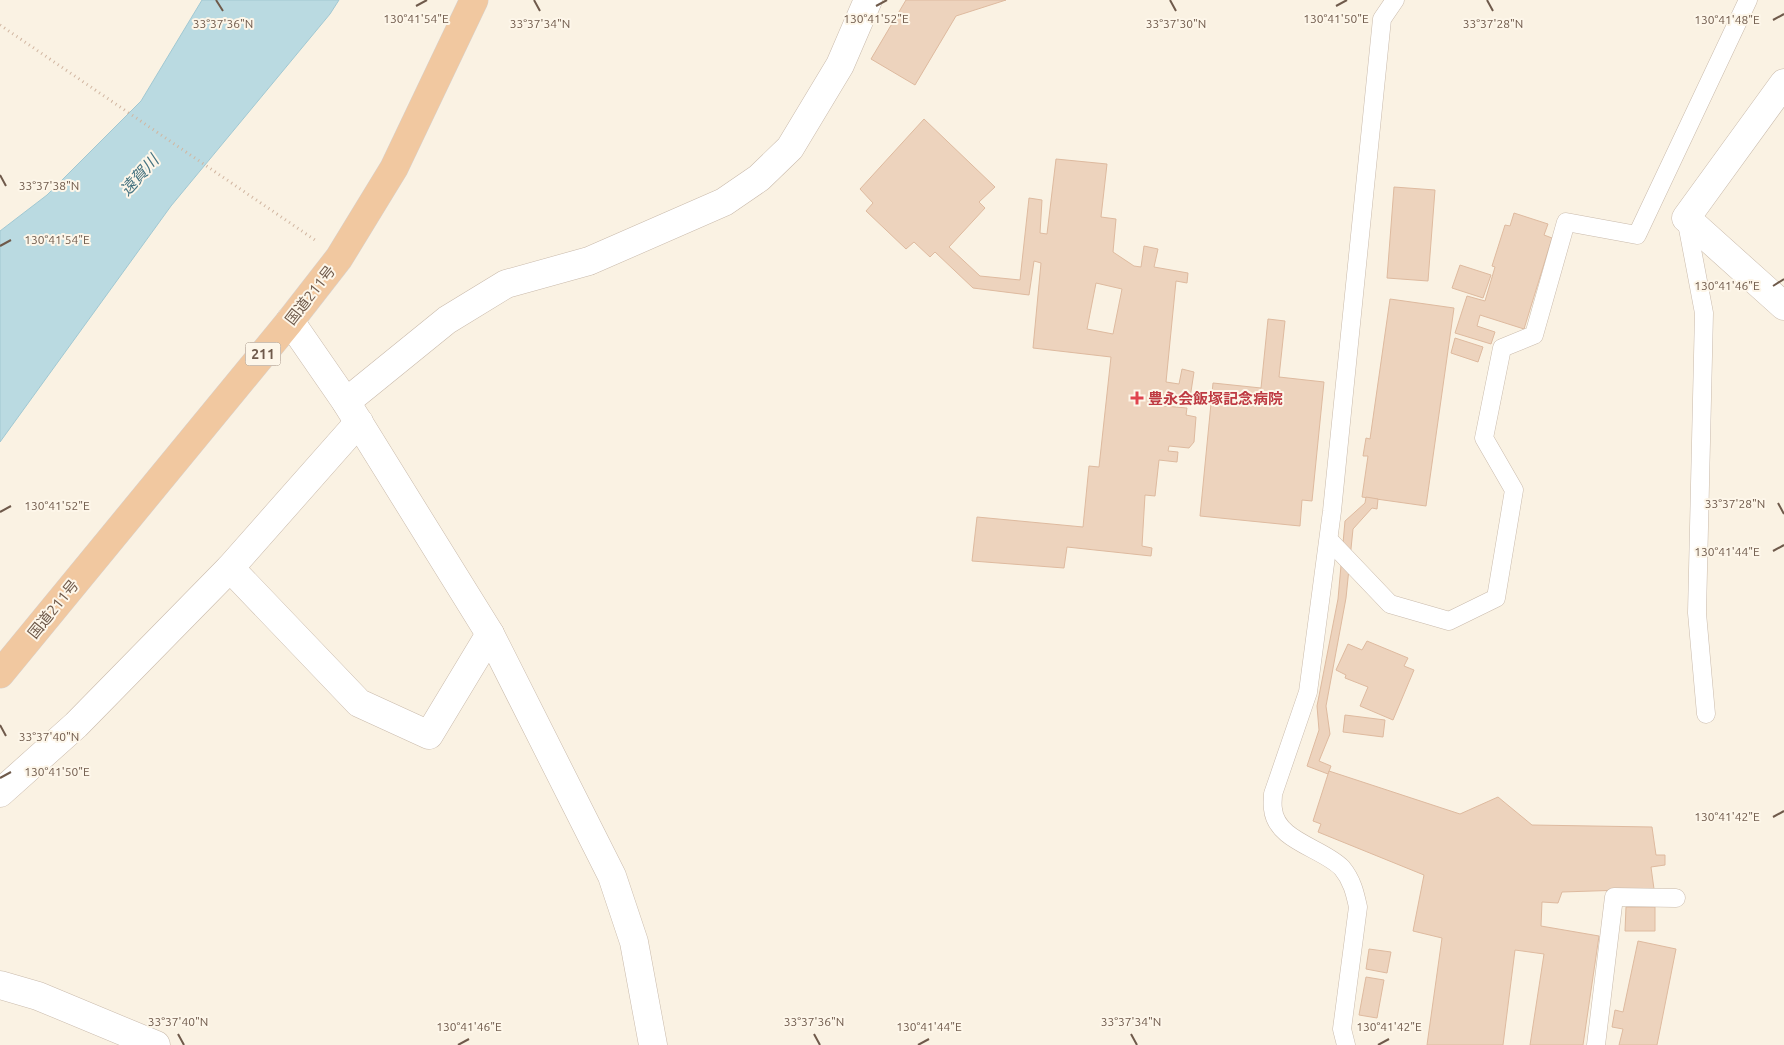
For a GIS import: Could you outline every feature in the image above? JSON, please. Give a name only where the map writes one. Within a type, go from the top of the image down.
[{"type":"highway","name":"国道211号","points":[[0,674],[290,321],[339,258],[394,168],[474,0]]},
{"type":"street","points":[[0,793],[76,725],[230,568],[352,412],[448,320],[506,284],[589,261],[724,202],[759,178],[790,148],[840,65],[868,0]]},
{"type":"street","points":[[1784,84],[1686,218],[1784,306]]},
{"type":"street","points":[[290,321],[352,412],[490,634],[612,876],[634,942],[653,1045]]},
{"type":"street","points":[[230,568],[359,703],[429,735],[490,634]]},
{"type":"street","points":[[0,985],[38,996],[156,1045]]},
{"type":"lane","points":[[1346,1045],[1342,1029],[1358,907],[1354,889],[1342,868],[1330,859],[1292,838],[1279,825],[1273,811],[1273,794],[1308,692],[1329,540],[1382,19],[1395,0]]},
{"type":"lane","points":[[1329,540],[1390,604],[1449,621],[1496,598],[1514,490],[1484,438],[1502,348],[1534,335],[1566,222],[1637,234],[1748,0]]},
{"type":"lane","points":[[1686,218],[1704,313],[1697,613],[1706,714]]},
{"type":"lane","points":[[1596,1045],[1614,897],[1676,898]]},
{"type":"path","points":[[0,25],[320,243]]},
{"type":"water","name":"遠賀川","points":[[202,0],[339,0],[330,14],[171,206],[0,442],[0,231],[47,195],[141,101]]},
{"type":"building","points":[[906,0],[1006,0],[956,16],[915,85],[871,59]]},
{"type":"building","points":[[924,119],[995,187],[979,202],[985,208],[949,247],[980,276],[1020,280],[1029,198],[1042,200],[1040,233],[1047,234],[1056,159],[1107,164],[1101,217],[1116,219],[1113,252],[1134,266],[1141,267],[1144,246],[1158,249],[1154,267],[1188,273],[1187,283],[1176,281],[1166,382],[1179,384],[1182,369],[1194,372],[1190,398],[1165,396],[1164,406],[1187,408],[1186,415],[1196,417],[1194,442],[1189,448],[1169,446],[1168,451],[1178,452],[1177,462],[1159,460],[1155,496],[1145,495],[1142,546],[1152,548],[1151,556],[1067,547],[1064,568],[972,561],[977,517],[1083,527],[1089,466],[1099,467],[1111,357],[1033,348],[1041,263],[1034,261],[1029,295],[973,288],[935,252],[930,257],[914,242],[906,249],[866,211],[873,203],[860,189]],"holes":[[[1096,283],[1122,289],[1113,334],[1087,329]]]},
{"type":"building","points":[[1394,187],[1435,190],[1428,281],[1387,278]]},
{"type":"building","points":[[1514,213],[1548,224],[1544,235],[1552,238],[1524,329],[1480,315],[1477,326],[1495,332],[1491,344],[1455,333],[1467,296],[1485,301],[1495,267],[1492,266],[1505,225],[1510,226]]},
{"type":"building","points":[[1460,265],[1491,275],[1483,298],[1452,288]]},
{"type":"building","points":[[1390,299],[1454,308],[1426,506],[1362,497],[1368,456],[1363,456],[1366,438],[1370,439]]},
{"type":"building","points":[[1268,319],[1285,321],[1279,377],[1324,382],[1312,501],[1302,500],[1300,526],[1200,516],[1213,383],[1261,388]]},
{"type":"building","points":[[1455,338],[1483,347],[1478,362],[1451,353]]},
{"type":"building","points":[[1366,497],[1378,499],[1377,509],[1372,508],[1353,529],[1346,598],[1326,706],[1330,734],[1319,761],[1331,766],[1328,774],[1307,766],[1319,730],[1317,706],[1338,599],[1345,521],[1365,503]]},
{"type":"building","points":[[1367,641],[1408,658],[1404,666],[1414,670],[1393,720],[1360,706],[1368,687],[1345,678],[1346,675],[1336,670],[1348,644],[1362,650]]},
{"type":"building","points":[[1345,715],[1385,720],[1383,737],[1343,732]]},
{"type":"building","points":[[1329,771],[1460,814],[1498,797],[1532,825],[1652,827],[1656,855],[1665,855],[1665,865],[1651,867],[1654,889],[1562,892],[1558,903],[1542,902],[1541,926],[1599,936],[1583,1045],[1530,1045],[1544,954],[1515,950],[1503,1045],[1427,1045],[1442,938],[1413,931],[1424,875],[1318,832],[1321,824],[1313,821]]},
{"type":"building","points":[[1626,907],[1655,907],[1655,931],[1625,931]]},
{"type":"building","points":[[1638,941],[1676,949],[1657,1045],[1619,1045],[1623,1029],[1612,1027],[1615,1010],[1623,1012]]},
{"type":"building","points":[[1369,949],[1391,952],[1387,973],[1366,969]]},
{"type":"building","points":[[1366,977],[1384,980],[1377,1018],[1359,1015]]},
{"type":"place","name":"豊永会飯塚記念病院","points":[[1137,398]]}]
